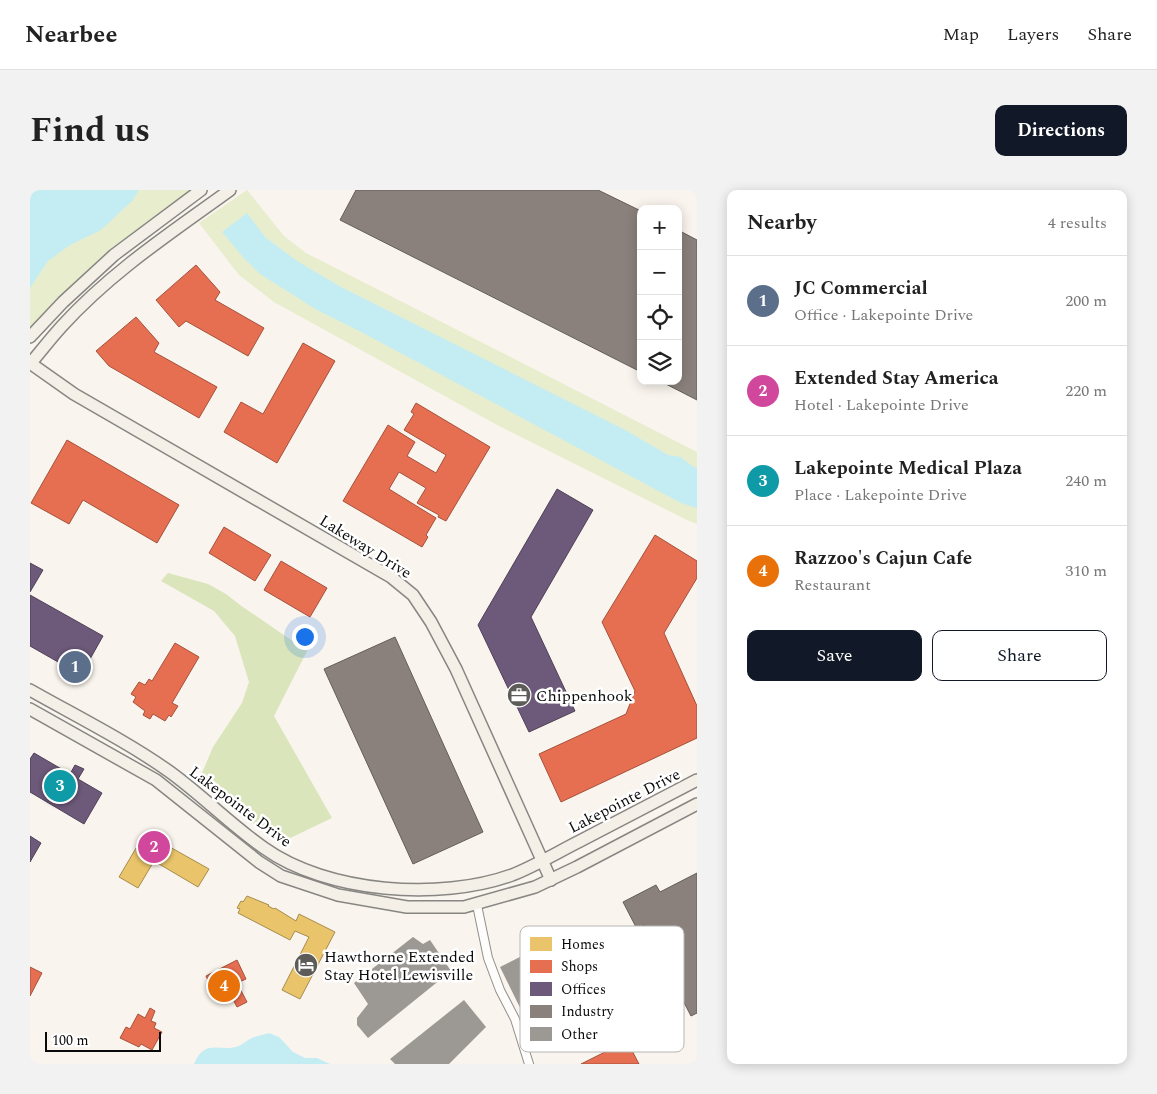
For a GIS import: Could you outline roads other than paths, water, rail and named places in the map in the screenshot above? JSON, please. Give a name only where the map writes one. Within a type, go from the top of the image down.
[{"type":"main road","points":[[30,337],[63,302],[114,255],[201,190]]},
{"type":"main road","points":[[30,363],[63,325],[118,274],[152,246],[230,190]]},
{"type":"main road","name":"Lakeway Drive","points":[[30,363],[74,394],[391,577],[413,595],[431,622],[456,669],[551,880]]},
{"type":"main road","name":"Lakepointe Drive","points":[[30,690],[170,772],[266,850],[289,863],[320,876],[391,889],[432,890],[479,883],[512,874],[541,861],[697,780]]},
{"type":"main road","name":"Lakepointe Drive","points":[[30,709],[156,780],[259,862],[281,876],[338,894],[372,902],[416,908],[477,905],[535,887],[551,880],[697,804]]},
{"type":"main road","points":[[566,848],[577,867]]},
{"type":"main road","points":[[259,862],[266,850]]},
{"type":"street","points":[[477,905],[488,958],[500,990],[515,1019],[520,1035]]},
{"type":"street","points":[[525,1052],[529,1064]]},
{"type":"water","points":[[30,190],[139,190],[132,201],[101,230],[70,245],[48,261],[30,288]]},
{"type":"water","points":[[247,213],[265,237],[297,261],[341,287],[627,431],[668,455],[681,457],[697,468],[697,508],[681,503],[317,310],[260,274],[222,232]]},
{"type":"water","points":[[269,1033],[279,1037],[293,1052],[305,1058],[317,1058],[330,1064],[194,1064],[198,1056],[208,1048],[232,1048],[252,1038]]},
{"type":"place","name":"JC Commercial","points":[[75,667]]},
{"type":"place","name":"Chippenhook","points":[[519,695]]},
{"type":"place","name":"Lakepointe Medical Plaza","points":[[60,786]]},
{"type":"place","name":"Extended Stay America","points":[[154,847]]},
{"type":"place","name":"Hawthorne Extended Stay Hotel Lewisville","points":[[306,965]]},
{"type":"place","name":"Razzoo's Cajun Cafe","points":[[224,986]]}]
